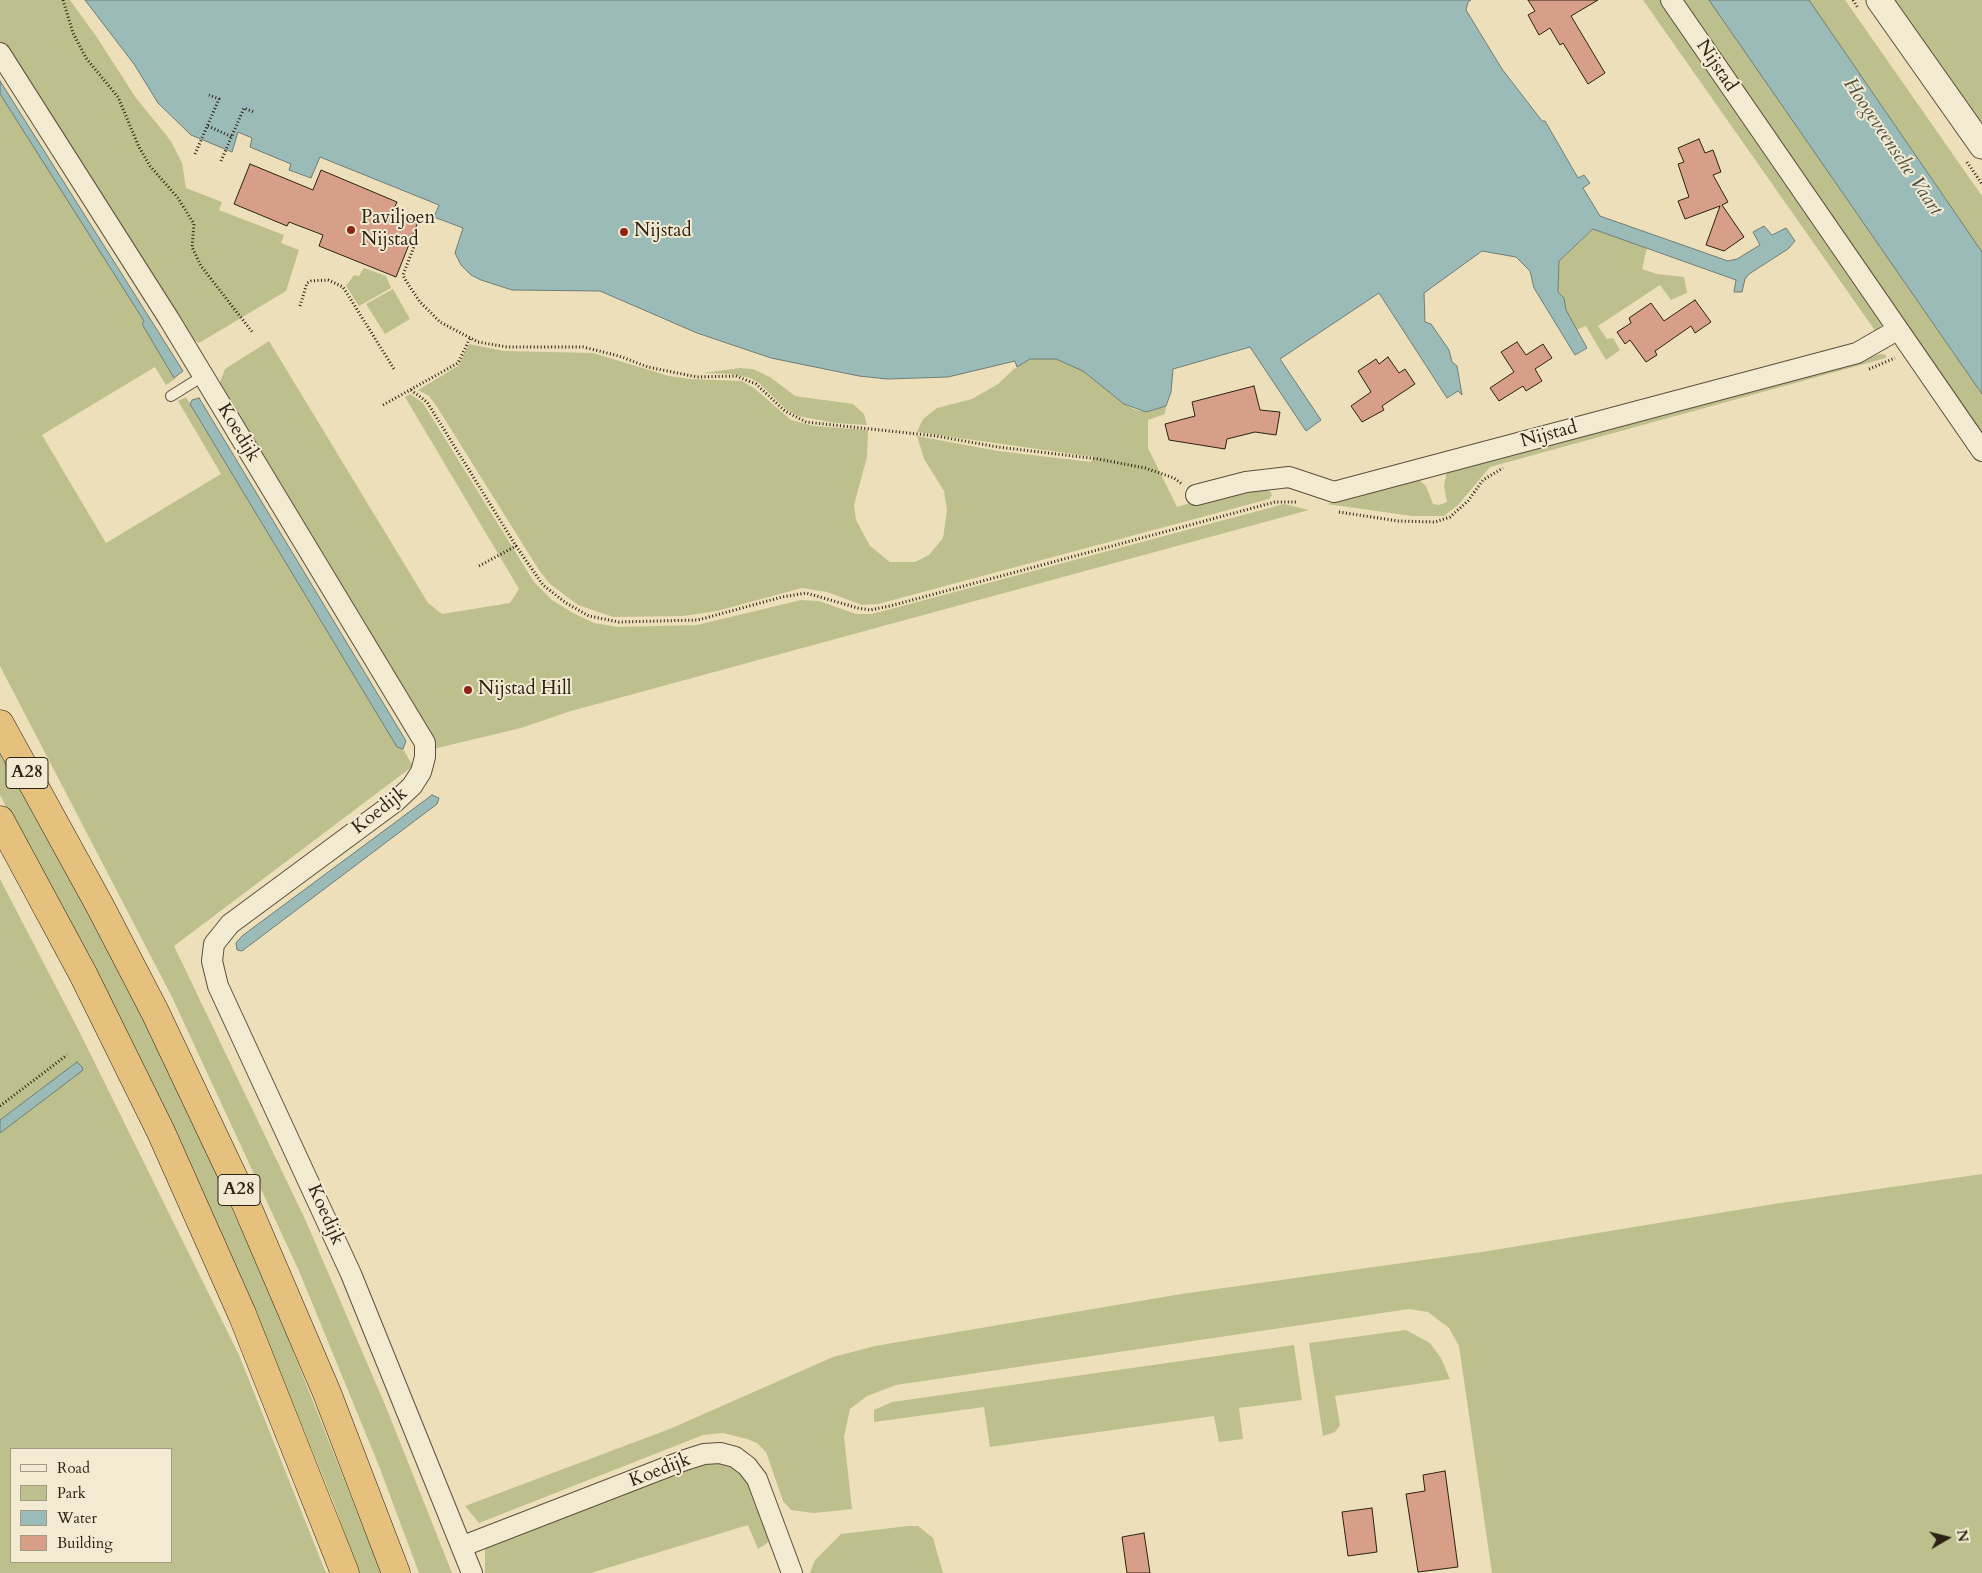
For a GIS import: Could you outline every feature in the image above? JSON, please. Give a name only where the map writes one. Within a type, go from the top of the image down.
[{"type":"highway","name":"A28","points":[[0,724],[54,821],[150,1003],[246,1204],[327,1393],[396,1573]]},
{"type":"highway","name":"A28","points":[[0,820],[83,974],[172,1158],[250,1331],[345,1573]]},
{"type":"street","name":"Nijstad","points":[[1671,0],[1982,451]]},
{"type":"street","points":[[1879,0],[1982,146]]},
{"type":"street","name":"Koedijk","points":[[0,53],[203,376],[424,743],[424,763],[419,779],[395,802],[230,924],[214,944],[212,961],[218,986],[351,1274],[472,1573]]},
{"type":"street","name":"Nijstad","points":[[1196,495],[1246,482],[1290,477],[1334,492],[1856,353],[1897,330]]},
{"type":"street","name":"Koedijk","points":[[462,1546],[685,1460],[704,1454],[720,1453],[735,1457],[747,1466],[757,1479],[792,1573]]},
{"type":"lane","points":[[171,396],[203,376]]},
{"type":"path","points":[[63,0],[73,33],[86,58],[118,97],[139,147],[150,166],[178,198],[194,224],[192,247],[201,266],[253,333]]},
{"type":"path","points":[[196,154],[219,99],[209,95]]},
{"type":"path","points":[[222,162],[244,108],[254,112]]},
{"type":"path","points":[[208,126],[232,137]]},
{"type":"path","points":[[415,244],[403,276],[420,302],[440,322],[470,338],[507,347],[583,347],[619,356],[648,367],[697,377],[736,376],[756,384],[785,411],[806,422],[926,435],[998,447],[1098,459],[1145,468],[1174,478],[1196,495]]},
{"type":"path","points":[[300,306],[307,283],[311,281],[328,280],[343,287],[394,369]]},
{"type":"path","points":[[383,405],[458,362],[470,338]]},
{"type":"path","points":[[1868,370],[1912,351]]},
{"type":"path","points":[[410,390],[427,402],[516,546],[543,585],[579,612],[602,620],[619,622],[677,622],[717,616],[782,597],[806,593],[864,610],[876,609],[1275,502],[1296,501],[1305,504]]},
{"type":"path","points":[[1332,511],[1398,521],[1435,522],[1450,517],[1468,501],[1483,480],[1502,468],[1511,466]]},
{"type":"path","points":[[479,566],[516,546]]},
{"type":"path","points":[[0,1106],[67,1055]]},
{"type":"green space","points":[[0,0],[70,0],[136,98],[171,141],[182,163],[186,188],[222,202],[219,210],[284,235],[281,243],[299,250],[286,291],[199,343],[191,338],[0,41]]},
{"type":"green space","points":[[1643,0],[1664,0],[1884,322],[1876,332]]},
{"type":"green space","points":[[1677,0],[1709,0],[1982,394],[1982,441]]},
{"type":"green space","points":[[1809,0],[1845,0],[1982,196],[1982,252]]},
{"type":"green space","points":[[1887,0],[1982,0],[1982,137]]},
{"type":"green space","points":[[0,94],[145,321],[142,324],[175,379],[166,385],[155,367],[42,435],[106,543],[221,474],[178,401],[186,397],[397,747],[403,749],[413,766],[174,946],[305,1219],[386,1407],[452,1573],[419,1573],[379,1466],[299,1271],[172,997],[0,666]]},
{"type":"green space","points":[[1594,229],[1647,248],[1642,269],[1657,274],[1684,277],[1687,293],[1671,300],[1660,285],[1598,326],[1607,339],[1613,338],[1620,350],[1606,360],[1586,326],[1576,330],[1566,310],[1564,298],[1558,292],[1559,261]]},
{"type":"green space","points":[[364,268],[386,276],[391,288],[359,306],[346,286],[354,275],[359,276]]},
{"type":"green space","points":[[393,289],[410,319],[385,334],[366,304]]},
{"type":"green space","points":[[269,341],[428,603],[442,614],[510,603],[519,589],[405,397],[410,394],[423,403],[534,582],[552,600],[573,613],[594,623],[618,627],[697,625],[801,600],[819,601],[856,614],[872,614],[1284,504],[1309,510],[571,711],[521,728],[433,749],[222,392],[220,382],[225,369]]},
{"type":"green space","points":[[469,344],[504,351],[593,353],[669,376],[690,379],[742,381],[754,388],[791,420],[814,426],[868,430],[867,457],[854,505],[856,520],[870,546],[890,562],[915,562],[929,555],[943,538],[947,510],[944,491],[924,459],[917,436],[998,451],[1091,462],[1094,457],[917,432],[923,419],[937,408],[972,399],[998,384],[1014,369],[1030,359],[1056,359],[1083,371],[1124,404],[1136,410],[1146,412],[1166,406],[1165,414],[1148,420],[1148,448],[1177,507],[1236,489],[1261,488],[1270,491],[1272,495],[1269,499],[878,604],[862,605],[827,592],[802,588],[717,611],[683,616],[613,617],[578,605],[550,584],[539,570],[437,407],[429,396],[418,390],[458,366]]},
{"type":"green space","points":[[1880,354],[1886,355],[1886,358],[1490,467],[1458,505],[1444,516],[1412,516],[1327,504],[1418,479],[1426,486],[1433,504],[1439,505],[1447,502],[1444,486],[1447,471]]},
{"type":"green space","points":[[740,368],[753,369],[770,377],[795,396],[853,404],[864,414],[867,425],[835,423],[798,416],[786,409],[759,383],[750,378],[732,374],[703,373]]},
{"type":"green space","points":[[0,754],[61,862],[145,1022],[205,1148],[276,1308],[381,1573],[359,1573],[333,1501],[246,1288],[163,1105],[0,795]]},
{"type":"green space","points":[[0,879],[80,1033],[239,1355],[326,1573],[0,1573],[0,1133],[83,1068],[77,1062],[0,1120]]},
{"type":"green space","points":[[1982,1174],[1982,1573],[1492,1573],[1459,1346],[1449,1328],[1428,1312],[1409,1309],[896,1385],[867,1396],[850,1409],[844,1437],[852,1509],[814,1513],[791,1510],[783,1501],[766,1452],[757,1443],[723,1433],[703,1435],[479,1523],[465,1506],[672,1428],[833,1357],[875,1346],[1181,1294],[1488,1251],[1774,1204]]},
{"type":"green space","points":[[1406,1330],[1430,1343],[1441,1358],[1450,1379],[1335,1396],[1340,1425],[1335,1432],[1323,1436],[1309,1343]]},
{"type":"green space","points":[[1294,1345],[1302,1400],[1239,1408],[1243,1439],[1219,1442],[1214,1416],[990,1447],[984,1407],[874,1422],[874,1410],[892,1402]]},
{"type":"green space","points":[[700,1463],[732,1463],[750,1482],[771,1539],[766,1544],[758,1549],[748,1525],[591,1573],[485,1573],[485,1547]]},
{"type":"green space","points":[[918,1526],[933,1538],[943,1573],[810,1573],[815,1560],[841,1534]]},
{"type":"water","name":"Nijstad","points":[[85,0],[1471,0],[1468,2],[1466,10],[1502,69],[1542,121],[1545,121],[1578,178],[1584,175],[1590,183],[1583,188],[1600,216],[1728,261],[1737,259],[1760,245],[1753,232],[1764,226],[1772,235],[1786,228],[1795,241],[1788,249],[1749,274],[1745,279],[1742,292],[1734,292],[1736,280],[1593,229],[1559,261],[1558,292],[1564,298],[1566,310],[1587,348],[1575,355],[1534,288],[1530,271],[1516,257],[1482,251],[1424,293],[1425,322],[1431,324],[1449,350],[1452,362],[1457,366],[1462,395],[1458,391],[1447,398],[1379,293],[1280,359],[1321,420],[1306,431],[1250,347],[1173,369],[1171,392],[1166,406],[1146,412],[1124,404],[1083,371],[1056,359],[1030,359],[1017,367],[1015,361],[948,377],[887,379],[859,376],[771,358],[697,333],[600,291],[512,290],[481,280],[471,275],[461,265],[455,253],[463,228],[434,217],[439,205],[320,157],[311,178],[289,170],[291,164],[250,147],[252,138],[238,132],[232,152],[191,135],[158,103],[134,64]]},
{"type":"water","name":"Hoogeveensche Vaart","points":[[1709,0],[1809,0],[1982,252],[1982,394]]},
{"type":"water","points":[[0,81],[183,371],[174,378],[142,324],[144,321],[0,94]]},
{"type":"water","points":[[199,398],[406,741],[403,749],[397,747],[190,404],[192,400]]},
{"type":"water","points":[[432,795],[439,798],[437,804],[242,951],[237,950],[236,943],[242,936]]},
{"type":"water","points":[[77,1062],[83,1068],[82,1071],[0,1133],[0,1120]]},
{"type":"building","points":[[1528,0],[1598,0],[1571,16],[1605,73],[1588,84],[1563,43],[1560,45],[1550,28],[1539,35],[1528,15],[1535,11]]},
{"type":"building","points":[[1699,139],[1705,153],[1713,150],[1721,172],[1713,175],[1728,202],[1722,205],[1744,237],[1724,251],[1706,245],[1720,206],[1685,219],[1678,201],[1689,197],[1678,164],[1684,162],[1678,148]]},
{"type":"building","points":[[250,164],[313,190],[321,170],[397,202],[393,211],[418,222],[396,277],[319,246],[323,235],[289,222],[287,226],[234,204]]},
{"type":"building","points":[[1695,300],[1711,322],[1695,333],[1691,326],[1655,351],[1657,355],[1646,362],[1630,340],[1625,344],[1617,332],[1631,323],[1629,318],[1651,303],[1664,321]]},
{"type":"building","points":[[1517,342],[1526,355],[1543,344],[1552,358],[1535,369],[1542,381],[1526,391],[1523,386],[1499,401],[1490,388],[1514,372],[1501,352]]},
{"type":"building","points":[[1388,357],[1399,373],[1405,369],[1415,384],[1382,406],[1384,410],[1362,422],[1351,406],[1371,392],[1358,371],[1376,359],[1379,364]]},
{"type":"building","points":[[1254,386],[1260,410],[1280,412],[1276,435],[1255,432],[1227,439],[1225,449],[1169,440],[1165,424],[1195,416],[1192,402]]},
{"type":"building","points":[[1445,1471],[1458,1567],[1418,1572],[1406,1494],[1425,1491],[1423,1475]]},
{"type":"building","points":[[1372,1508],[1377,1552],[1348,1556],[1342,1512]]},
{"type":"building","points":[[1144,1533],[1150,1573],[1127,1573],[1122,1537]]},
{"type":"place","name":"Paviljoen Nijstad","points":[[351,230]]},
{"type":"place","name":"Nijstad","points":[[624,232]]},
{"type":"place","name":"Nijstad Hill","points":[[468,690]]}]
